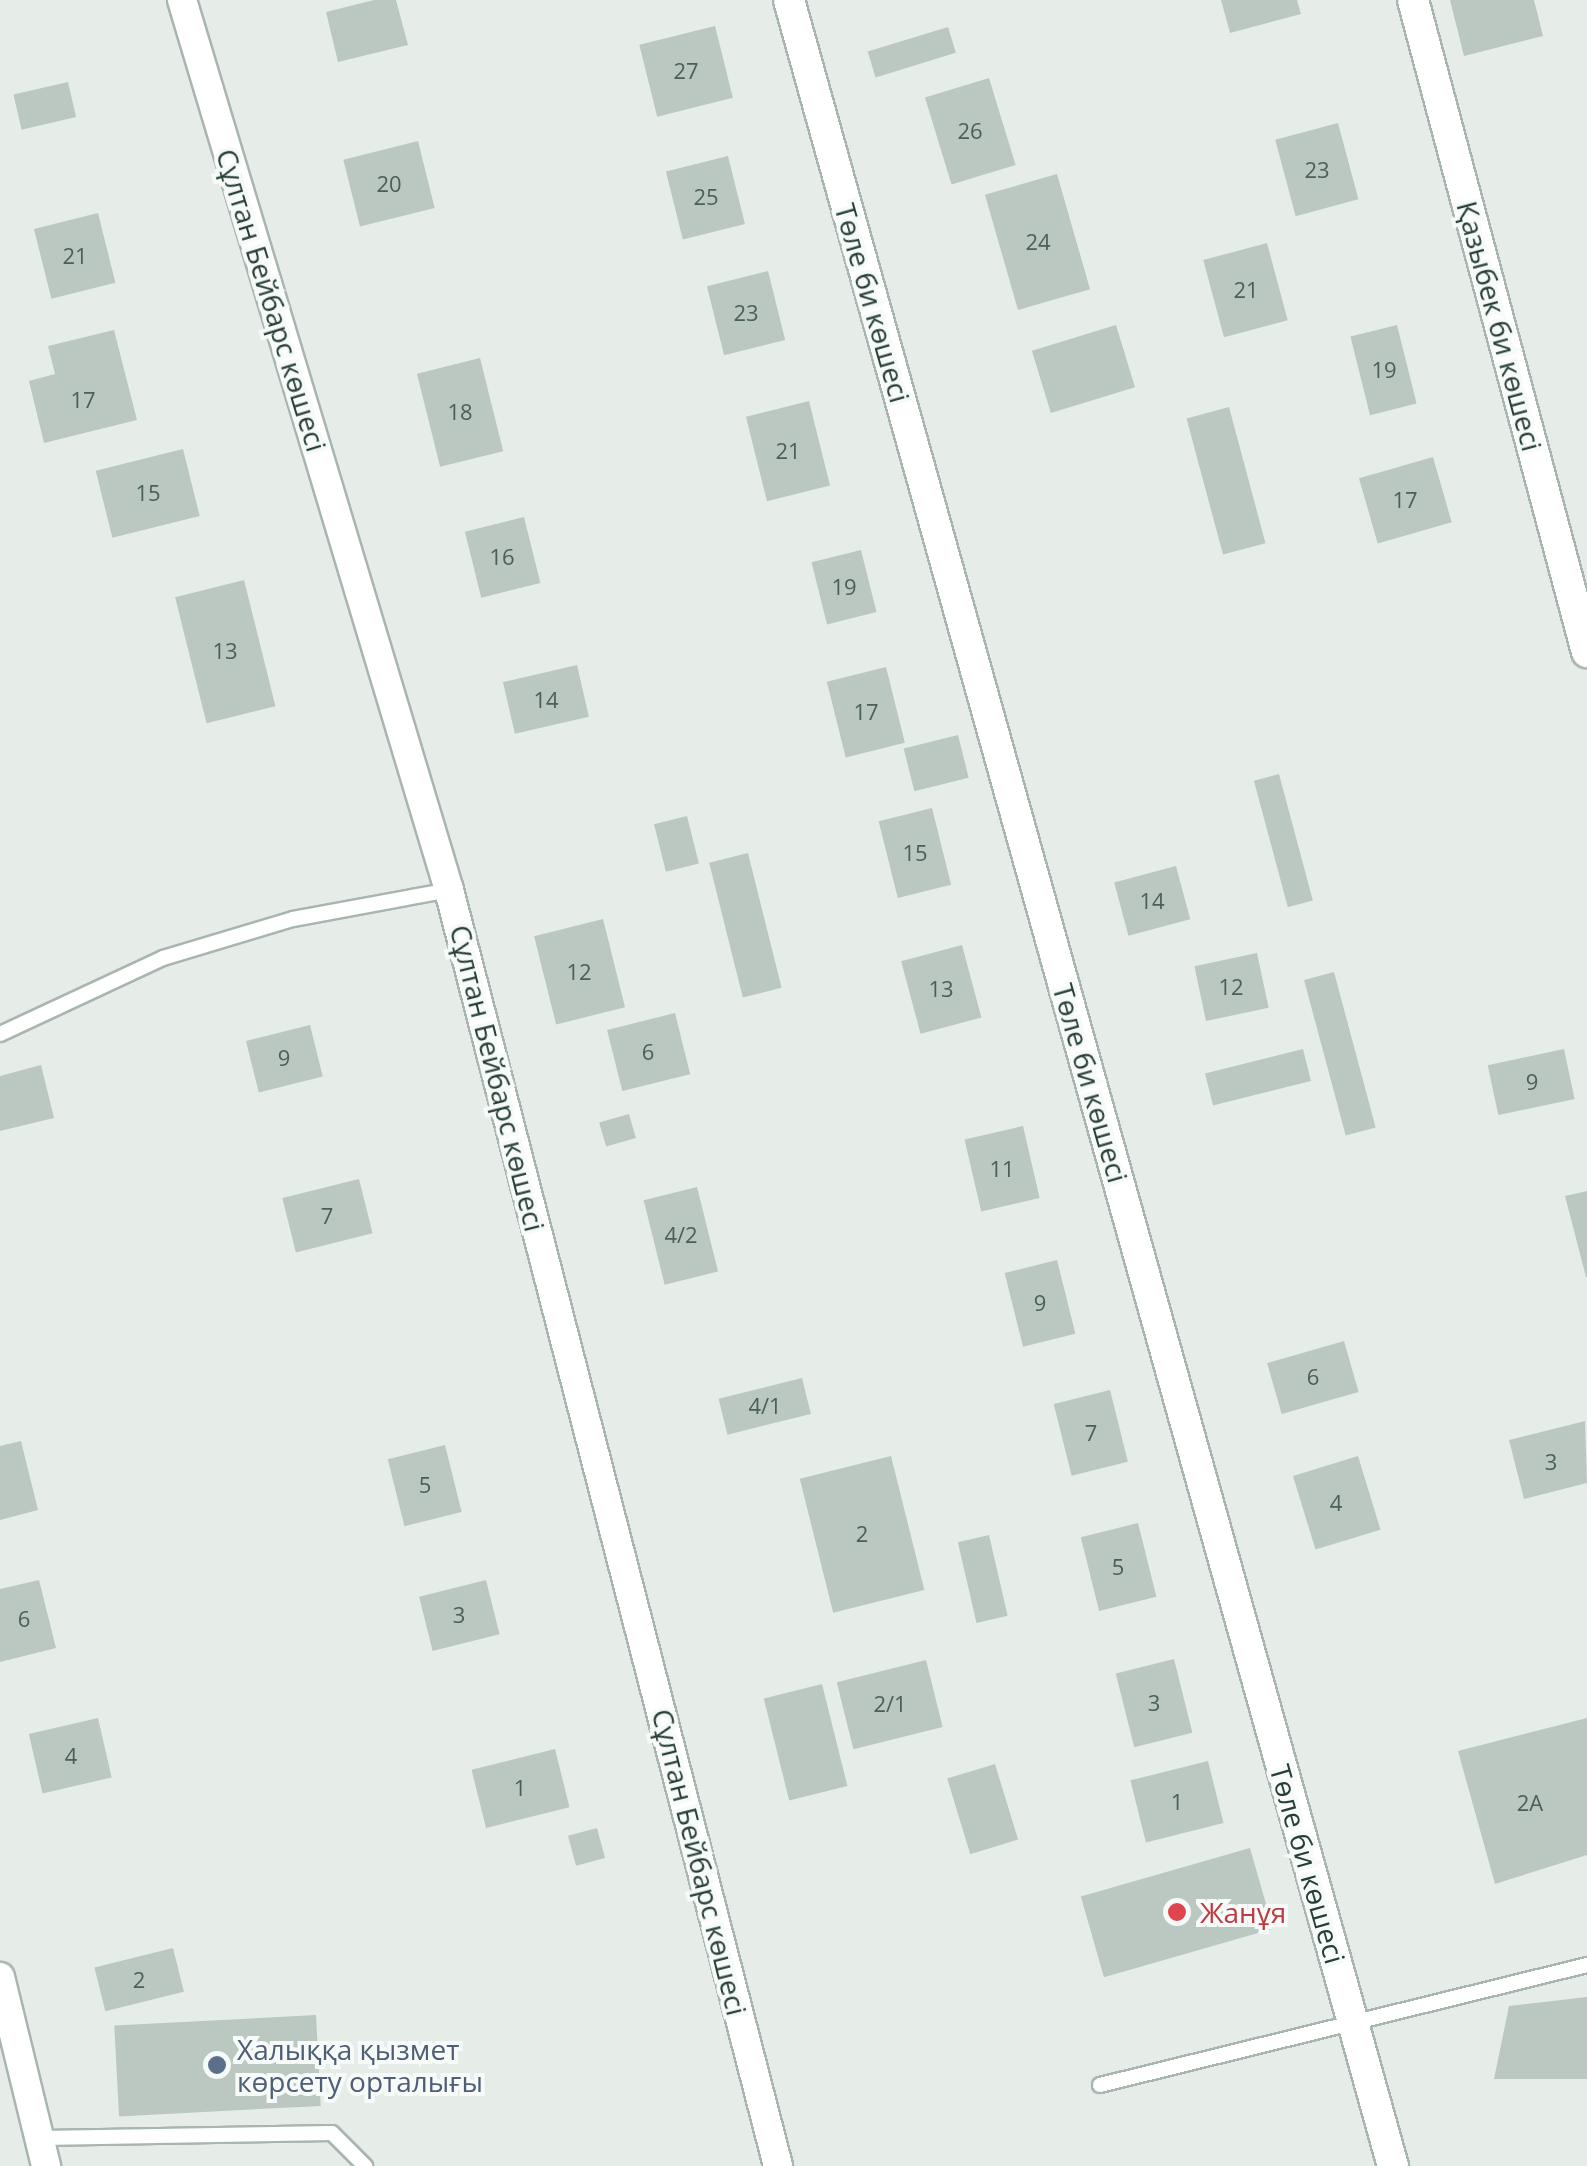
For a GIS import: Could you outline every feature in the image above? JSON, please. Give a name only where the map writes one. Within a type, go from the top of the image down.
[{"type":"street","name":"Сұлтан Бейбарс көшесі","points":[[182,0],[449,890],[778,2166]]},
{"type":"street","name":"Төле би көшесі","points":[[789,0],[1393,2166]]},
{"type":"street","name":"Қазыбек би көшесі","points":[[1412,0],[1587,652]]},
{"type":"street","points":[[0,1978],[11,2054],[44,2152]]},
{"type":"lane","points":[[0,1034],[163,958],[293,919],[449,890]]},
{"type":"lane","points":[[1100,2085],[1350,2017],[1587,1966]]},
{"type":"lane","points":[[44,2152],[332,2133],[365,2166]]},
{"type":"building","points":[[374,0],[396,0],[408,45],[338,62],[326,12]]},
{"type":"building","points":[[1221,0],[1297,0],[1301,14],[1230,33]]},
{"type":"building","points":[[1450,0],[1534,0],[1543,36],[1464,56]]},
{"type":"building","points":[[715,26],[733,98],[657,117],[639,45]]},
{"type":"building","points":[[948,27],[956,53],[876,77],[868,52]]},
{"type":"building","points":[[989,78],[1016,165],[952,185],[925,98]]},
{"type":"building","points":[[68,82],[76,117],[22,130],[13,95]]},
{"type":"building","points":[[1338,123],[1358,199],[1296,216],[1275,140]]},
{"type":"building","points":[[418,141],[435,208],[360,227],[343,160]]},
{"type":"building","points":[[728,156],[745,224],[683,239],[666,171]]},
{"type":"building","points":[[1057,174],[1090,289],[1018,310],[985,195]]},
{"type":"building","points":[[98,213],[115,283],[51,299],[34,229]]},
{"type":"building","points":[[1267,243],[1288,320],[1224,337],[1203,260]]},
{"type":"building","points":[[768,271],[785,340],[724,355],[707,286]]},
{"type":"building","points":[[1116,325],[1135,387],[1051,413],[1032,351]]},
{"type":"building","points":[[1397,325],[1417,404],[1370,415],[1350,337]]},
{"type":"building","points":[[114,330],[137,420],[44,443],[29,381],[55,374],[48,346]]},
{"type":"building","points":[[480,358],[503,451],[440,467],[417,374]]},
{"type":"building","points":[[809,401],[830,485],[767,501],[746,417]]},
{"type":"building","points":[[1229,407],[1265,543],[1223,555],[1186,418]]},
{"type":"building","points":[[183,449],[200,516],[112,538],[96,471]]},
{"type":"building","points":[[1433,457],[1452,522],[1378,544],[1359,478]]},
{"type":"building","points":[[524,517],[540,583],[481,598],[465,532]]},
{"type":"building","points":[[861,550],[876,612],[827,624],[812,562]]},
{"type":"building","points":[[244,580],[275,706],[207,723],[175,597]]},
{"type":"building","points":[[577,665],[589,717],[515,734],[503,682]]},
{"type":"building","points":[[886,667],[905,743],[846,757],[827,682]]},
{"type":"building","points":[[958,735],[969,778],[914,791],[904,749]]},
{"type":"building","points":[[1279,774],[1313,901],[1288,907],[1254,781]]},
{"type":"building","points":[[932,808],[951,885],[898,898],[879,821]]},
{"type":"building","points":[[687,816],[699,864],[666,872],[654,824]]},
{"type":"building","points":[[748,853],[782,988],[743,998],[709,863]]},
{"type":"building","points":[[1176,866],[1190,919],[1128,936],[1114,883]]},
{"type":"building","points":[[603,919],[625,1007],[556,1024],[534,936]]},
{"type":"building","points":[[962,945],[981,1017],[921,1034],[901,961]]},
{"type":"building","points":[[1257,953],[1269,1008],[1206,1021],[1194,966]]},
{"type":"building","points":[[1334,972],[1376,1128],[1346,1136],[1304,980]]},
{"type":"building","points":[[675,1013],[690,1074],[622,1091],[607,1030]]},
{"type":"building","points":[[310,1025],[323,1076],[259,1092],[246,1041]]},
{"type":"building","points":[[1303,1049],[1311,1081],[1213,1105],[1205,1073]]},
{"type":"building","points":[[1564,1049],[1575,1099],[1498,1115],[1488,1065]]},
{"type":"building","points":[[41,1065],[54,1118],[0,1131],[0,1076]]},
{"type":"building","points":[[629,1114],[636,1138],[606,1147],[599,1123]]},
{"type":"building","points":[[1023,1126],[1040,1198],[981,1212],[965,1139]]},
{"type":"building","points":[[359,1179],[373,1233],[296,1252],[282,1198]]},
{"type":"building","points":[[697,1187],[718,1271],[665,1285],[644,1200]]},
{"type":"building","points":[[1587,1191],[1587,1277],[1586,1277],[1565,1196]]},
{"type":"building","points":[[1057,1260],[1075,1334],[1023,1347],[1005,1273]]},
{"type":"building","points":[[1344,1341],[1359,1392],[1282,1414],[1267,1363]]},
{"type":"building","points":[[802,1378],[811,1414],[728,1435],[719,1399]]},
{"type":"building","points":[[1110,1390],[1128,1462],[1072,1476],[1054,1404]]},
{"type":"building","points":[[1585,1421],[1587,1483],[1524,1499],[1509,1440]]},
{"type":"building","points":[[21,1441],[38,1510],[0,1520],[0,1446]]},
{"type":"building","points":[[445,1445],[462,1512],[404,1526],[388,1459]]},
{"type":"building","points":[[891,1456],[924,1590],[833,1613],[800,1479]]},
{"type":"building","points":[[1358,1456],[1381,1530],[1315,1550],[1293,1476]]},
{"type":"building","points":[[1138,1523],[1156,1597],[1099,1611],[1081,1537]]},
{"type":"building","points":[[989,1535],[1008,1616],[976,1623],[958,1542]]},
{"type":"building","points":[[39,1580],[56,1648],[0,1662],[0,1589]]},
{"type":"building","points":[[486,1580],[500,1634],[433,1651],[419,1597]]},
{"type":"building","points":[[1174,1659],[1192,1733],[1134,1747],[1116,1674]]},
{"type":"building","points":[[926,1660],[943,1727],[853,1749],[837,1682]]},
{"type":"building","points":[[822,1684],[847,1786],[789,1800],[764,1699]]},
{"type":"building","points":[[98,1718],[112,1777],[43,1793],[29,1734]]},
{"type":"building","points":[[1587,1718],[1587,1855],[1495,1884],[1458,1751]]},
{"type":"building","points":[[555,1749],[570,1807],[486,1828],[472,1770]]},
{"type":"building","points":[[1208,1761],[1223,1823],[1146,1842],[1130,1780]]},
{"type":"building","points":[[995,1764],[1018,1840],[970,1854],[947,1779]]},
{"type":"building","points":[[597,1828],[605,1858],[576,1866],[568,1836]]},
{"type":"building","name":"Жанұя","points":[[1250,1848],[1273,1929],[1104,1977],[1081,1897]]},
{"type":"building","points":[[173,1948],[184,1992],[105,2011],[94,1968]]},
{"type":"building","points":[[1587,1997],[1587,2079],[1494,2079],[1509,2006]]},
{"type":"building","name":"Халыққа қызмет көрсету орталығы","points":[[316,2015],[321,2106],[119,2116],[114,2026]]},
{"type":"place","name":"Жанұя","points":[[1177,1912]]},
{"type":"place","name":"Халыққа қызмет көрсету орталығы","points":[[217,2065]]}]
